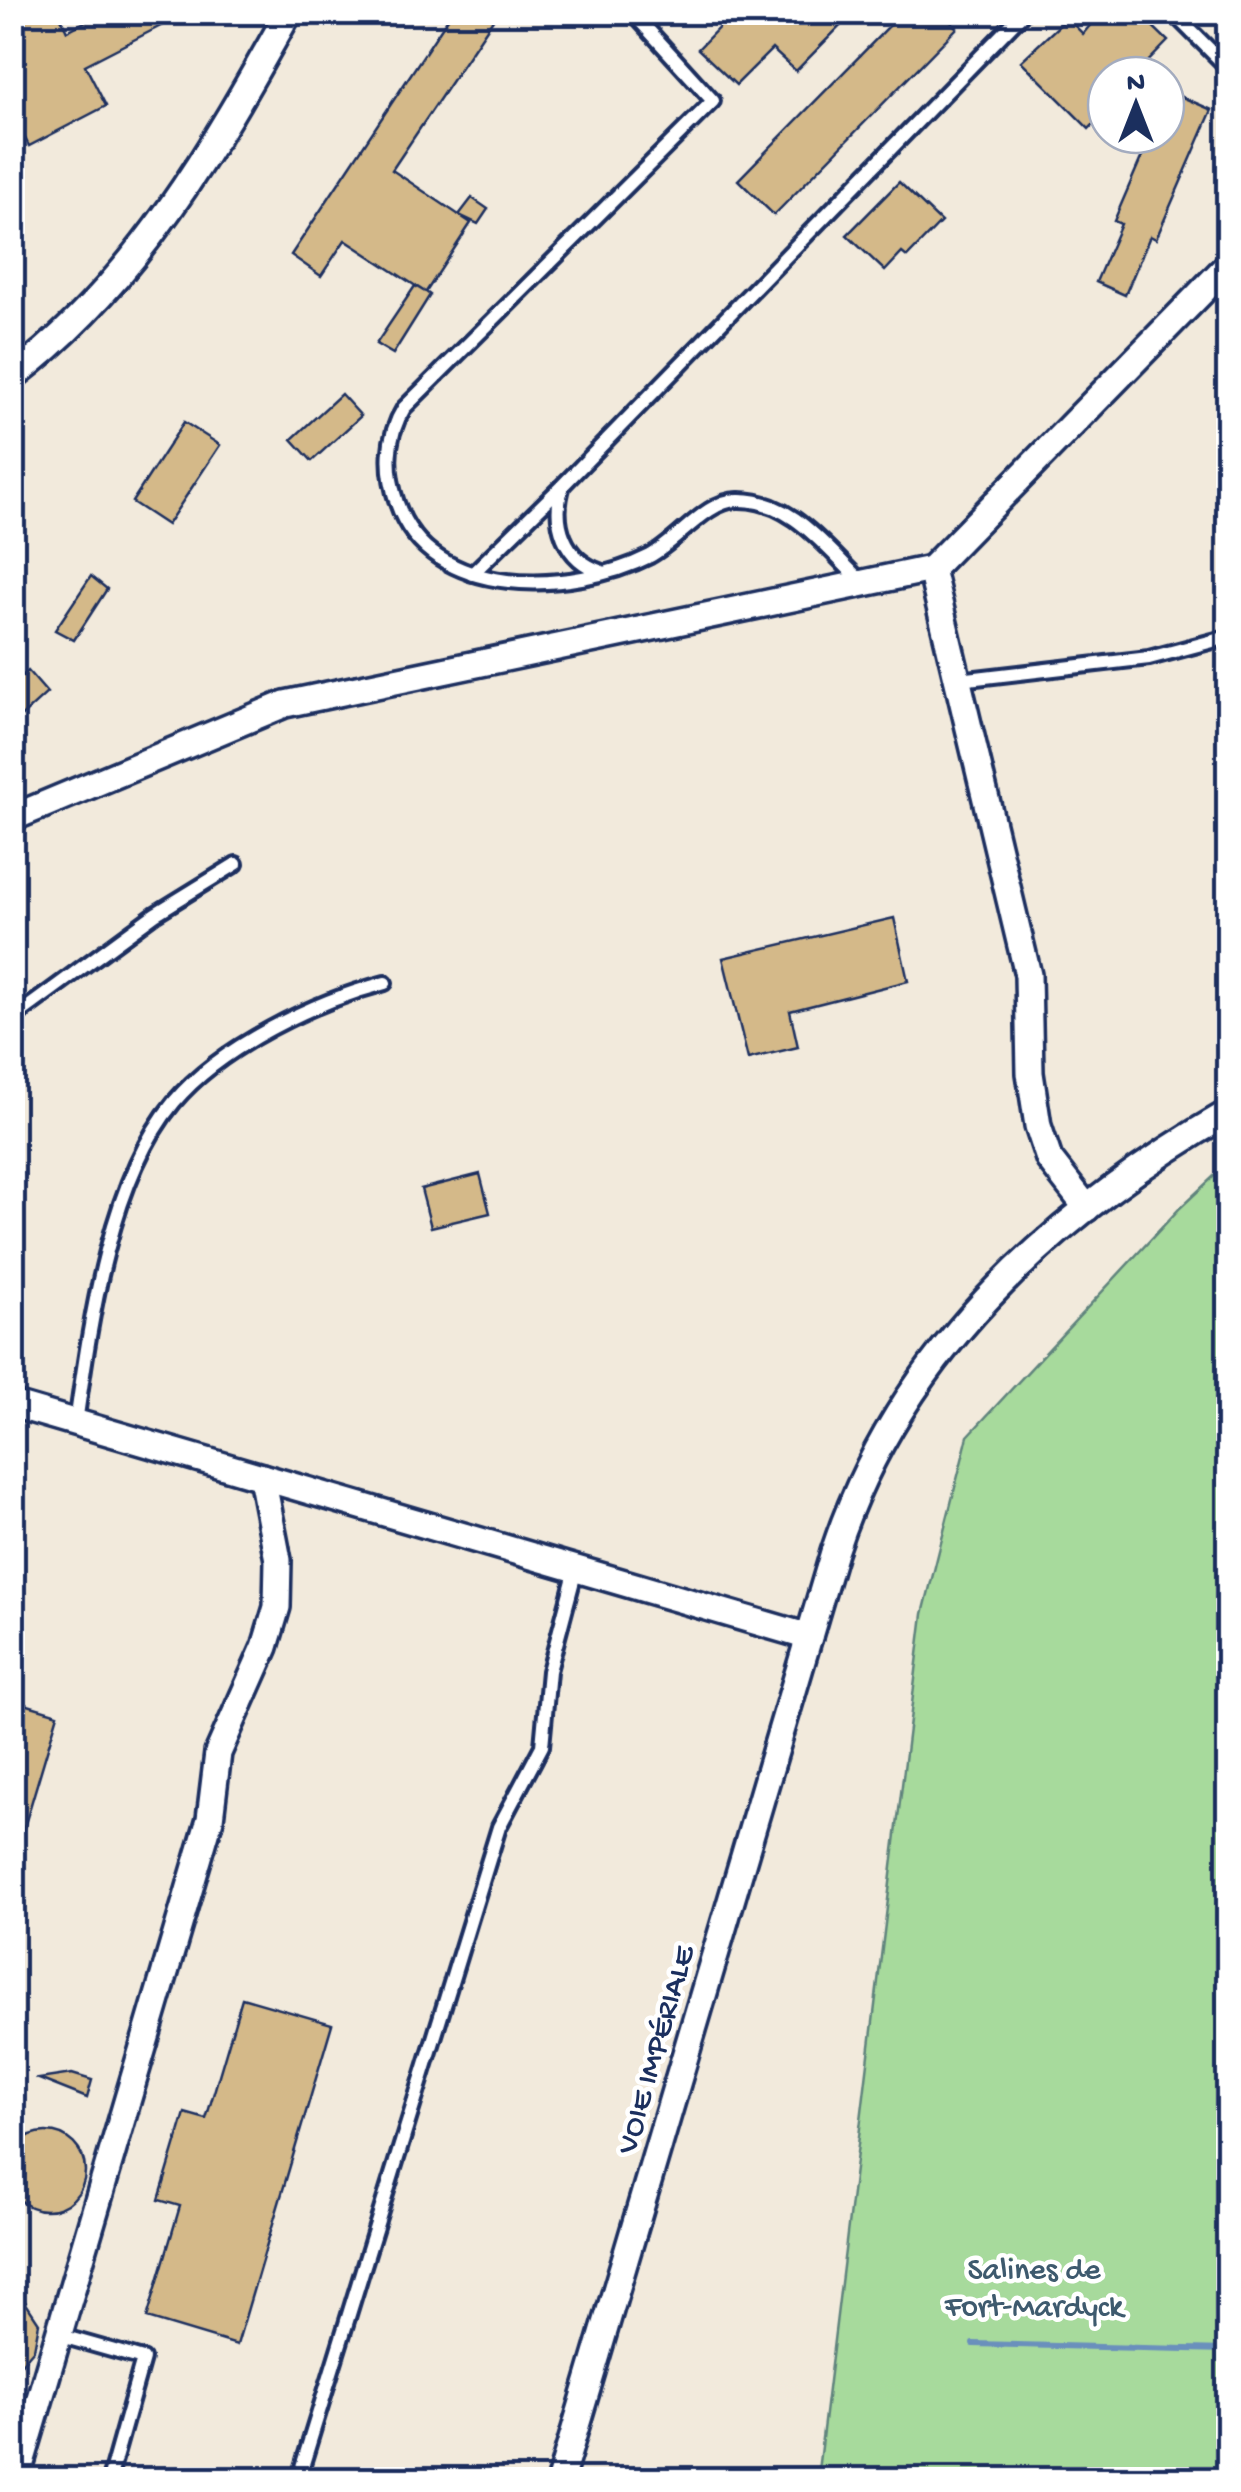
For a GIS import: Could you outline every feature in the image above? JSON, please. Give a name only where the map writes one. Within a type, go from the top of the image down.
[{"type":"street","points":[[12,378],[72,326],[174,208],[289,12]]},
{"type":"street","points":[[12,818],[285,704],[931,569],[1228,265]]},
{"type":"street","points":[[931,569],[1030,988],[1030,1073],[1038,1126],[1054,1168],[1087,1208]]},
{"type":"street","name":"VOIE IMPÉRIALE","points":[[560,2480],[850,1502],[903,1402],[974,1310],[1038,1247],[1087,1208],[1163,1152],[1228,1113]]},
{"type":"street","points":[[12,1404],[808,1636]]},
{"type":"street","points":[[16,2480],[210,1819],[218,1753],[274,1621],[279,1571],[262,1477]]},
{"type":"lane","points":[[632,12],[713,101],[422,388],[394,426],[391,471],[406,524],[439,560],[472,574],[536,580],[605,573],[658,551],[716,504],[744,500],[767,504],[792,517],[863,583]]},
{"type":"lane","points":[[472,574],[1024,12]]},
{"type":"lane","points":[[1172,12],[1228,68]]},
{"type":"lane","points":[[12,250],[12,263]]},
{"type":"lane","points":[[563,485],[559,514],[564,542],[585,565],[605,573]]},
{"type":"lane","points":[[960,680],[1148,658],[1228,637]]},
{"type":"lane","points":[[12,1019],[155,914],[236,864]]},
{"type":"lane","points":[[76,1422],[98,1281],[138,1163],[158,1123],[189,1087],[254,1041],[324,1001],[385,983]]},
{"type":"lane","points":[[298,2480],[499,1828],[542,1746],[551,1662],[576,1568]]},
{"type":"lane","points":[[58,2335],[143,2359],[110,2480]]},
{"type":"shaded area","points":[[12,13],[1228,13],[1228,1163],[1180,1208],[923,1614],[817,2479],[13,2479]]},
{"type":"green space","name":"Salines de Fort-Mardyck","points":[[1228,1163],[1228,2479],[817,2479],[923,1614],[968,1436],[1180,1208]]},
{"type":"building","points":[[12,12],[58,12],[67,31],[104,12],[188,12],[85,65],[106,106],[29,146],[12,113]]},
{"type":"building","points":[[452,12],[498,12],[392,170],[471,223],[426,292],[430,295],[393,354],[376,344],[415,286],[425,292],[345,240],[321,276],[291,255]]},
{"type":"building","points":[[734,12],[854,12],[796,71],[772,49],[736,85],[698,49]]},
{"type":"building","points":[[896,12],[941,12],[957,28],[774,215],[738,180],[896,19]]},
{"type":"building","points":[[1101,12],[1138,12],[1168,41],[1154,55],[1086,55],[1086,126],[1021,61],[1067,18],[1083,34]]},
{"type":"building","points":[[1186,99],[1212,110],[1156,239],[1150,236],[1125,295],[1096,282],[1121,224],[1114,221],[1142,155],[1186,155]]},
{"type":"building","points":[[899,182],[941,222],[907,257],[902,253],[885,271],[847,235]]},
{"type":"building","points":[[472,198],[488,209],[478,224],[459,215]]},
{"type":"building","points":[[341,394],[361,416],[312,461],[292,439]]},
{"type":"building","points":[[184,422],[220,445],[167,525],[132,502]]},
{"type":"building","points":[[91,576],[107,589],[74,640],[55,630]]},
{"type":"building","points":[[28,671],[47,693],[12,725],[12,685]]},
{"type":"building","points":[[894,918],[908,981],[790,1011],[798,1047],[748,1059],[723,958]]},
{"type":"building","points":[[480,1174],[490,1213],[431,1227],[421,1189]]},
{"type":"building","points":[[18,1702],[58,1714],[17,1851],[12,1851],[12,1721]]},
{"type":"building","points":[[242,1998],[332,2024],[237,2345],[147,2318],[180,2206],[159,2200],[185,2113],[206,2119]]},
{"type":"building","points":[[72,2074],[92,2080],[87,2098],[39,2079]]},
{"type":"building","points":[[46,2132],[61,2135],[73,2144],[82,2156],[82,2186],[73,2198],[61,2207],[46,2210],[31,2207],[19,2198],[10,2186],[7,2171],[10,2156],[19,2144],[31,2135]]},
{"type":"building","points":[[12,2282],[39,2323],[34,2349],[12,2374]]},
{"type":"waterway","points":[[973,2344],[1228,2350]]}]
